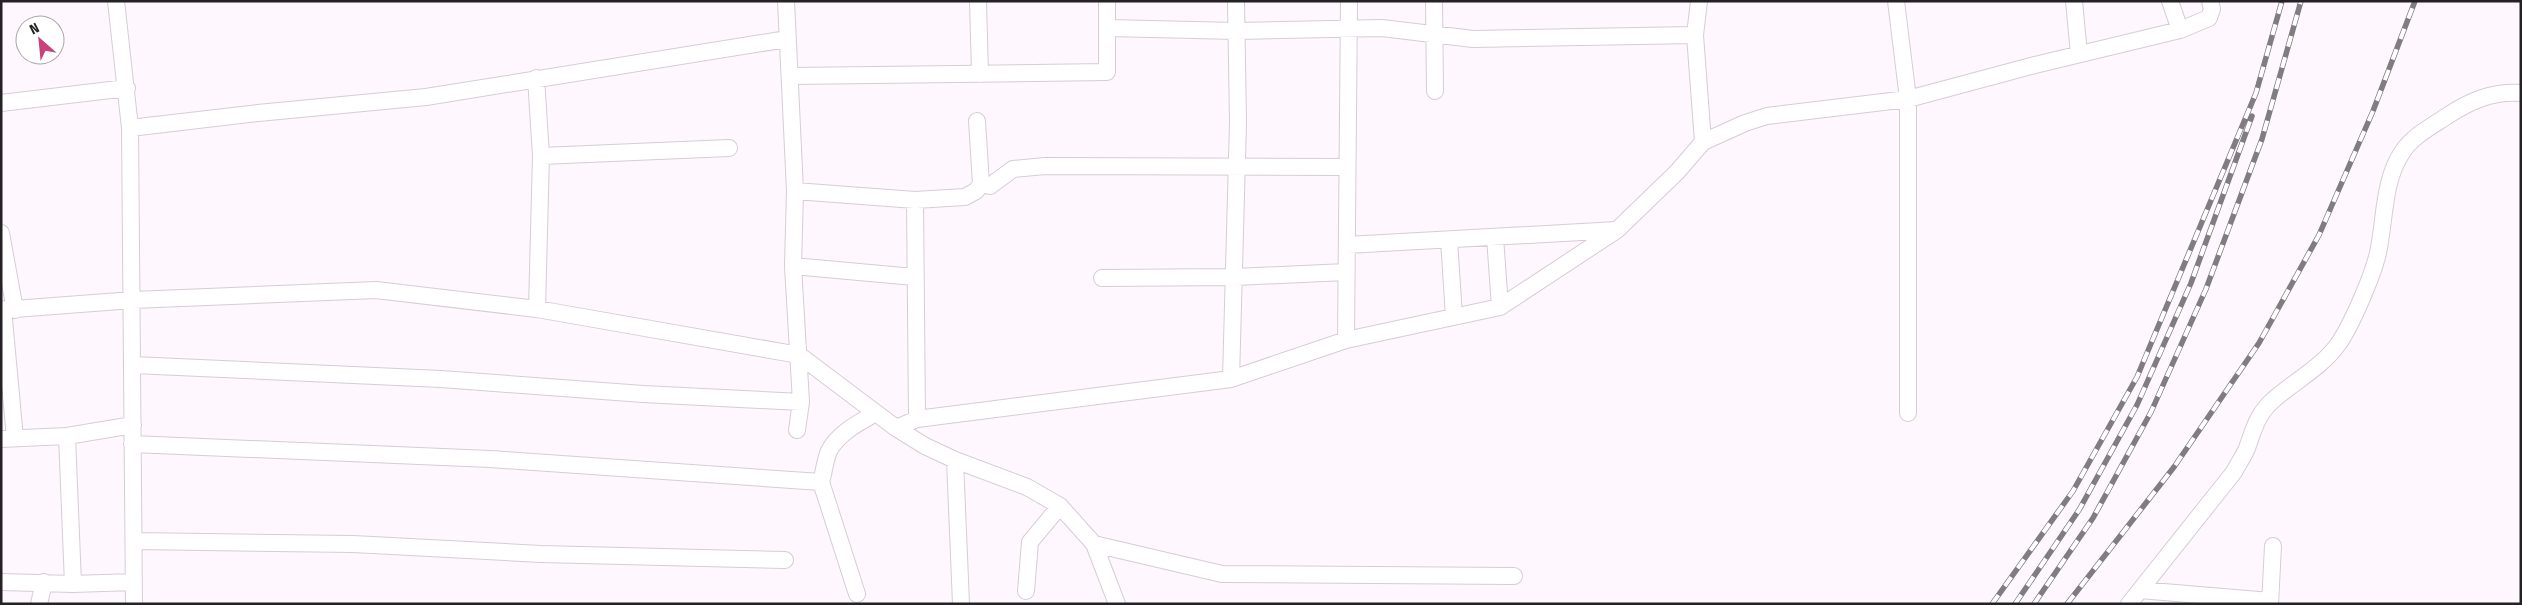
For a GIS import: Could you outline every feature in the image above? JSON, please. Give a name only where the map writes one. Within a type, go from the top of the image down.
[{"type":"street","points":[[116,1],[130,128],[134,604]]},
{"type":"street","points":[[786,1],[795,191],[793,266],[801,402],[797,430]]},
{"type":"street","points":[[978,1],[980,74]]},
{"type":"street","points":[[791,76],[1107,72],[1107,1]]},
{"type":"street","points":[[1231,379],[1237,167],[1236,1]]},
{"type":"street","points":[[1346,340],[1348,1]]},
{"type":"street","points":[[1434,1],[1435,91]]},
{"type":"street","points":[[1699,1],[1695,36],[1703,142]]},
{"type":"street","points":[[1896,1],[1908,99],[1908,414]]},
{"type":"street","points":[[2074,1],[2079,54]]},
{"type":"street","points":[[2170,1],[2180,30]]},
{"type":"street","points":[[896,428],[917,419],[1231,379],[1346,340],[1500,307],[1617,230],[1677,172],[1703,142],[1745,123],[1767,116],[1908,99],[2079,54],[2180,30],[2209,18],[2212,9],[2210,1]]},
{"type":"street","points":[[1107,28],[1236,31],[1382,28],[1473,39],[1695,36]]},
{"type":"street","points":[[130,128],[258,113],[426,97],[787,39]]},
{"type":"street","points":[[536,78],[541,156],[537,309]]},
{"type":"street","points":[[1,103],[127,88]]},
{"type":"street","points":[[2129,604],[2234,472],[2246,450],[2256,421],[2267,406],[2316,367],[2340,342],[2373,272],[2388,189],[2394,166],[2403,150],[2418,136],[2462,106],[2482,97],[2503,92],[2521,93]]},
{"type":"street","points":[[795,191],[915,200],[965,197],[976,191],[981,184],[977,121]]},
{"type":"street","points":[[541,156],[730,148]]},
{"type":"street","points":[[981,184],[990,186],[1013,169],[1046,166],[1347,167]]},
{"type":"street","points":[[915,200],[914,277],[917,419]]},
{"type":"street","points":[[1347,245],[1617,230]]},
{"type":"street","points":[[1,233],[6,310],[8,438],[67,436],[132,425]]},
{"type":"street","points":[[1495,237],[1500,307]]},
{"type":"street","points":[[1449,240],[1454,316]]},
{"type":"street","points":[[793,266],[914,277]]},
{"type":"street","points":[[1102,278],[1235,277],[1346,272]]},
{"type":"street","points":[[6,310],[132,300],[376,290],[537,309],[799,355],[896,428],[955,460],[1028,487],[1060,506],[1094,544],[1117,604]]},
{"type":"street","points":[[133,365],[441,379],[643,394],[801,402]]},
{"type":"street","points":[[857,594],[821,482],[830,450],[840,437],[876,413]]},
{"type":"street","points":[[67,436],[73,584]]},
{"type":"street","points":[[132,444],[490,459],[821,482]]},
{"type":"street","points":[[955,460],[961,604]]},
{"type":"street","points":[[1026,591],[1030,542],[1060,506]]},
{"type":"street","points":[[134,540],[353,544],[541,554],[785,560]]},
{"type":"street","points":[[1094,544],[1222,574],[1514,576]]},
{"type":"street","points":[[2140,590],[2173,598],[2270,602],[2273,546]]},
{"type":"street","points":[[1,582],[73,584],[134,582]]},
{"type":"street","points":[[39,604],[44,582]]},
{"type":"railway","points":[[1992,604],[2073,491],[2137,377],[2256,93],[2282,1]]},
{"type":"railway","points":[[2034,604],[2093,518],[2151,412],[2206,289],[2262,139],[2301,1]]},
{"type":"railway","points":[[2067,604],[2174,467],[2259,343],[2319,235],[2373,111],[2415,1]]},
{"type":"railway","points":[[2015,604],[2079,510],[2137,405],[2191,283],[2252,116]]}]
